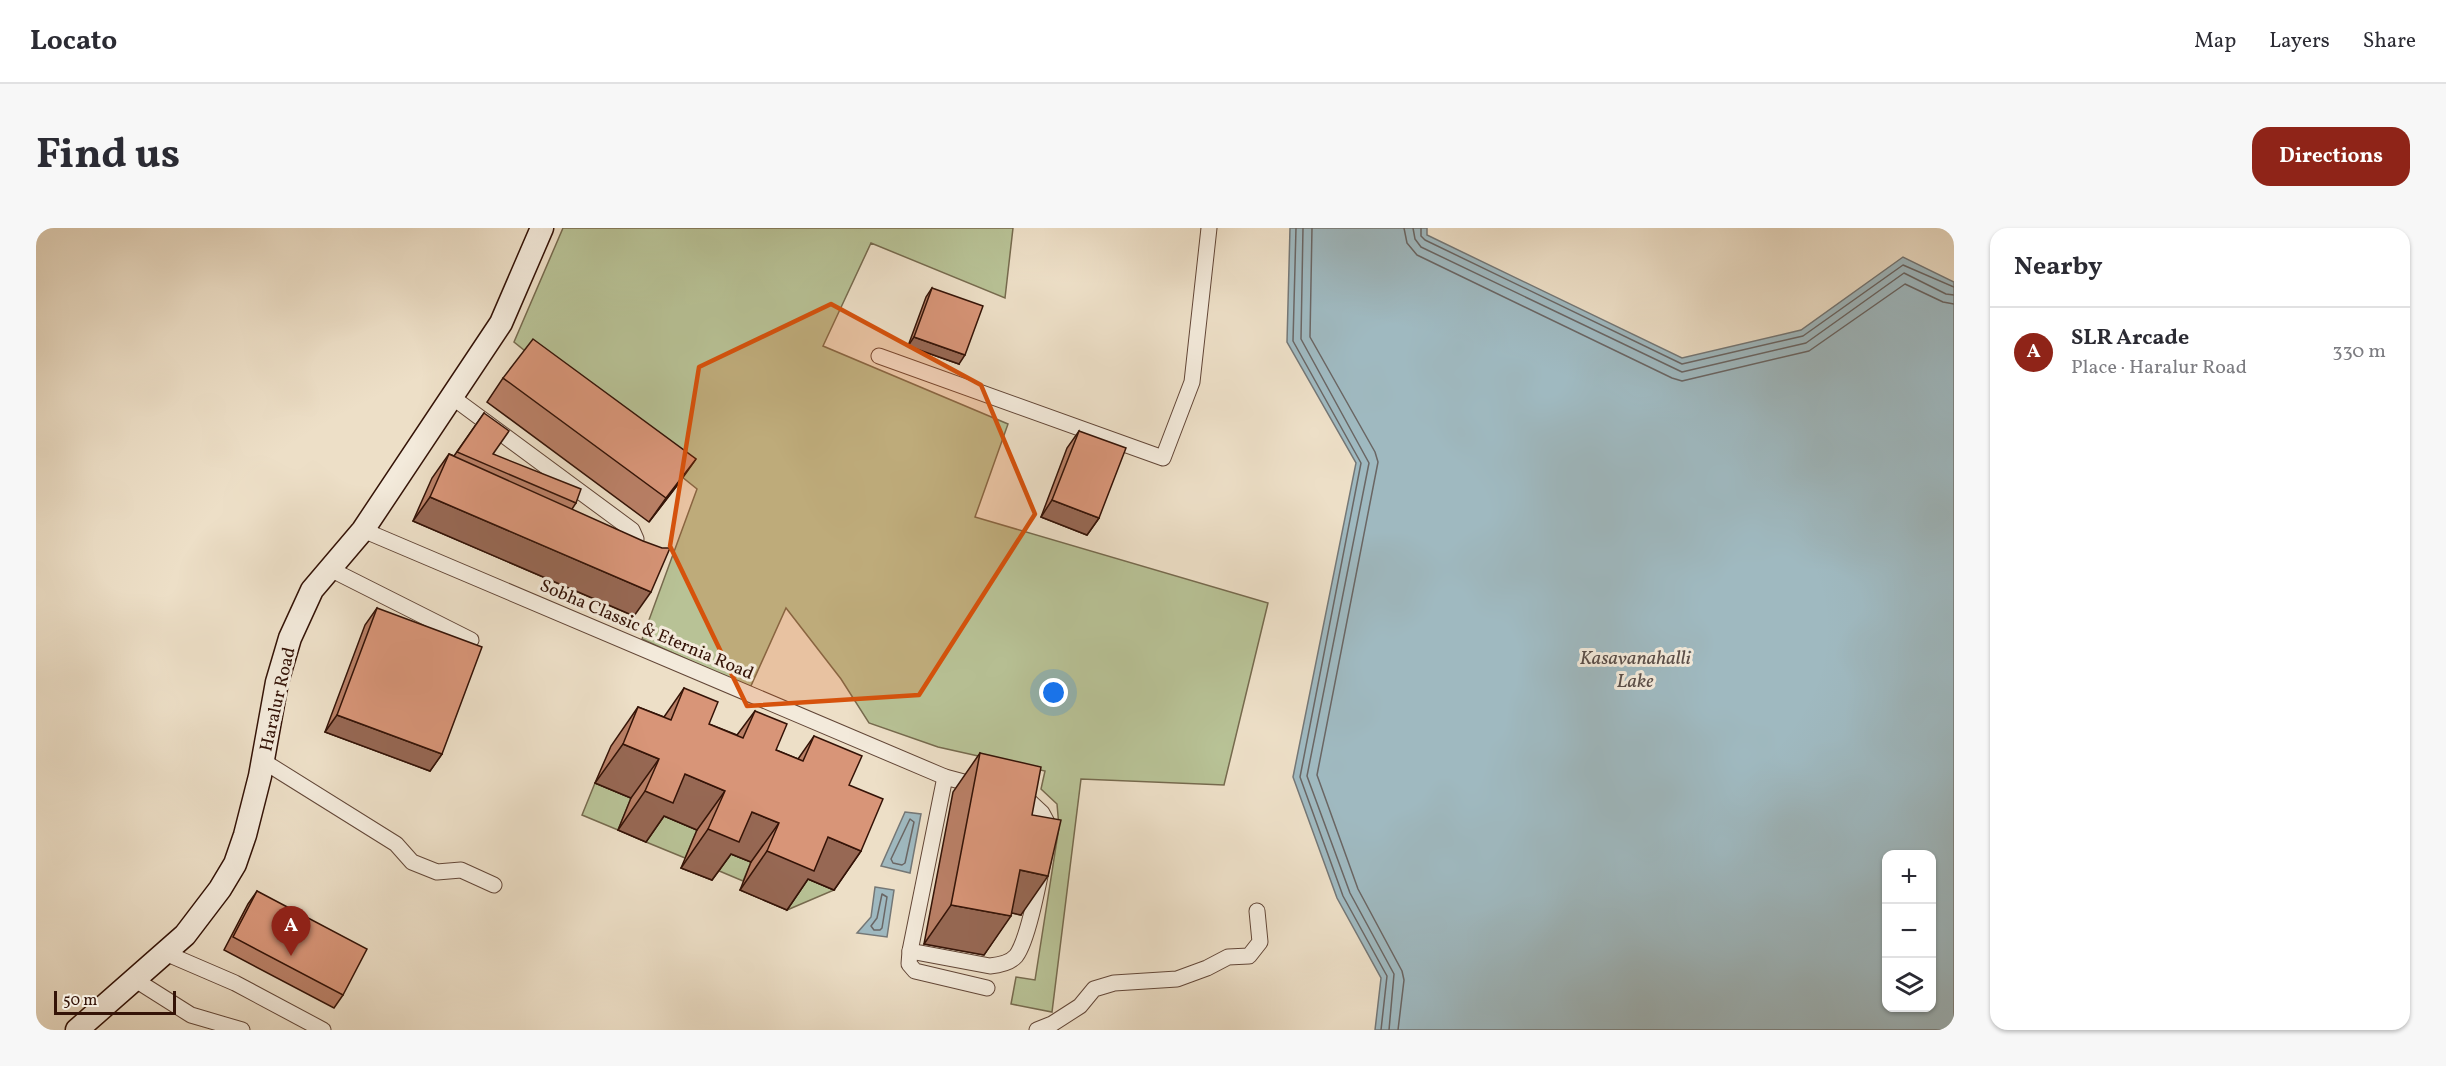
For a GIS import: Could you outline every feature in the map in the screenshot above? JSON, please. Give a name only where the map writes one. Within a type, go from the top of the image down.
[{"type":"street","name":"Haralur Road","points":[[77,1030],[184,935],[220,888],[235,864],[246,836],[263,761],[277,681],[290,638],[312,590],[363,530],[501,323],[542,228]]},
{"type":"street","points":[[879,356],[1163,458],[1192,382],[1209,228]]},
{"type":"street","points":[[452,397],[632,530],[636,539],[624,554],[649,563]]},
{"type":"street","name":"Sobha Classic & Eternia Road","points":[[363,530],[915,765],[950,778],[1027,799],[1047,820],[1050,828],[1028,923],[1016,957],[990,966],[910,951]]},
{"type":"street","points":[[330,569],[471,639]]},
{"type":"street","points":[[263,761],[396,844],[412,862],[441,873],[453,869],[461,870],[495,885]]},
{"type":"street","points":[[981,771],[970,769],[950,778],[910,951],[909,964],[915,971],[987,988]]},
{"type":"street","points":[[1037,1030],[1052,1024],[1080,1006],[1094,989],[1114,983],[1177,979],[1228,957],[1249,956],[1260,942],[1257,911]]},
{"type":"street","points":[[163,952],[235,983],[323,1030]]},
{"type":"street","points":[[134,979],[191,1015],[242,1030]]},
{"type":"street","points":[[191,1015],[204,1030]]},
{"type":"highlighted area","points":[[831,304],[981,385],[1035,514],[919,695],[747,706],[670,546],[699,367]]},
{"type":"green space","points":[[563,228],[1013,228],[1005,298],[871,243],[823,346],[1008,424],[975,517],[1268,603],[1224,785],[1081,779],[1052,1012],[1011,1004],[1016,977],[1035,980],[1059,827],[1057,804],[1041,789],[1045,771],[938,747],[869,723],[841,679],[786,608],[750,688],[642,639],[697,489],[514,342]]},
{"type":"green space","points":[[595,783],[631,798],[618,830],[582,815]]},
{"type":"green space","points":[[658,813],[697,830],[685,858],[646,842]]},
{"type":"green space","points":[[724,851],[751,862],[743,881],[717,870]]},
{"type":"green space","points":[[801,876],[834,890],[787,910]]},
{"type":"water","name":"Kasavanahalli Lake","points":[[1290,228],[1427,228],[1427,235],[1682,358],[1801,330],[1903,257],[1954,282],[1954,1030],[1375,1030],[1381,978],[1337,898],[1293,777],[1356,463],[1287,342]]},
{"type":"water","points":[[905,812],[921,814],[910,873],[881,866]]},
{"type":"water","points":[[875,887],[894,890],[887,937],[857,933],[871,917]]},
{"type":"building","points":[[932,288],[983,306],[965,355],[914,337]]},
{"type":"building","points":[[533,339],[696,459],[666,498],[503,378]]},
{"type":"building","points":[[484,413],[509,431],[493,454],[581,489],[576,503],[457,452]]},
{"type":"building","points":[[1079,431],[1126,448],[1099,518],[1052,500]]},
{"type":"building","points":[[449,454],[643,541],[662,548],[670,548],[651,592],[430,497]]},
{"type":"building","points":[[377,608],[482,647],[442,754],[337,715]]},
{"type":"building","points":[[684,688],[718,702],[709,724],[743,738],[755,711],[787,724],[776,750],[803,761],[814,736],[862,756],[849,785],[883,799],[861,851],[828,837],[814,871],[767,851],[779,823],[752,812],[739,842],[708,829],[725,791],[685,774],[673,803],[645,791],[659,759],[623,744],[638,707],[671,720]]},
{"type":"building","points":[[980,753],[1041,767],[1032,815],[1061,820],[1048,876],[1020,870],[1011,916],[951,905]]},
{"type":"building","points":[[257,891],[367,949],[343,995],[233,937]]},
{"type":"place","name":"SLR Arcade","points":[[291,956]]}]
